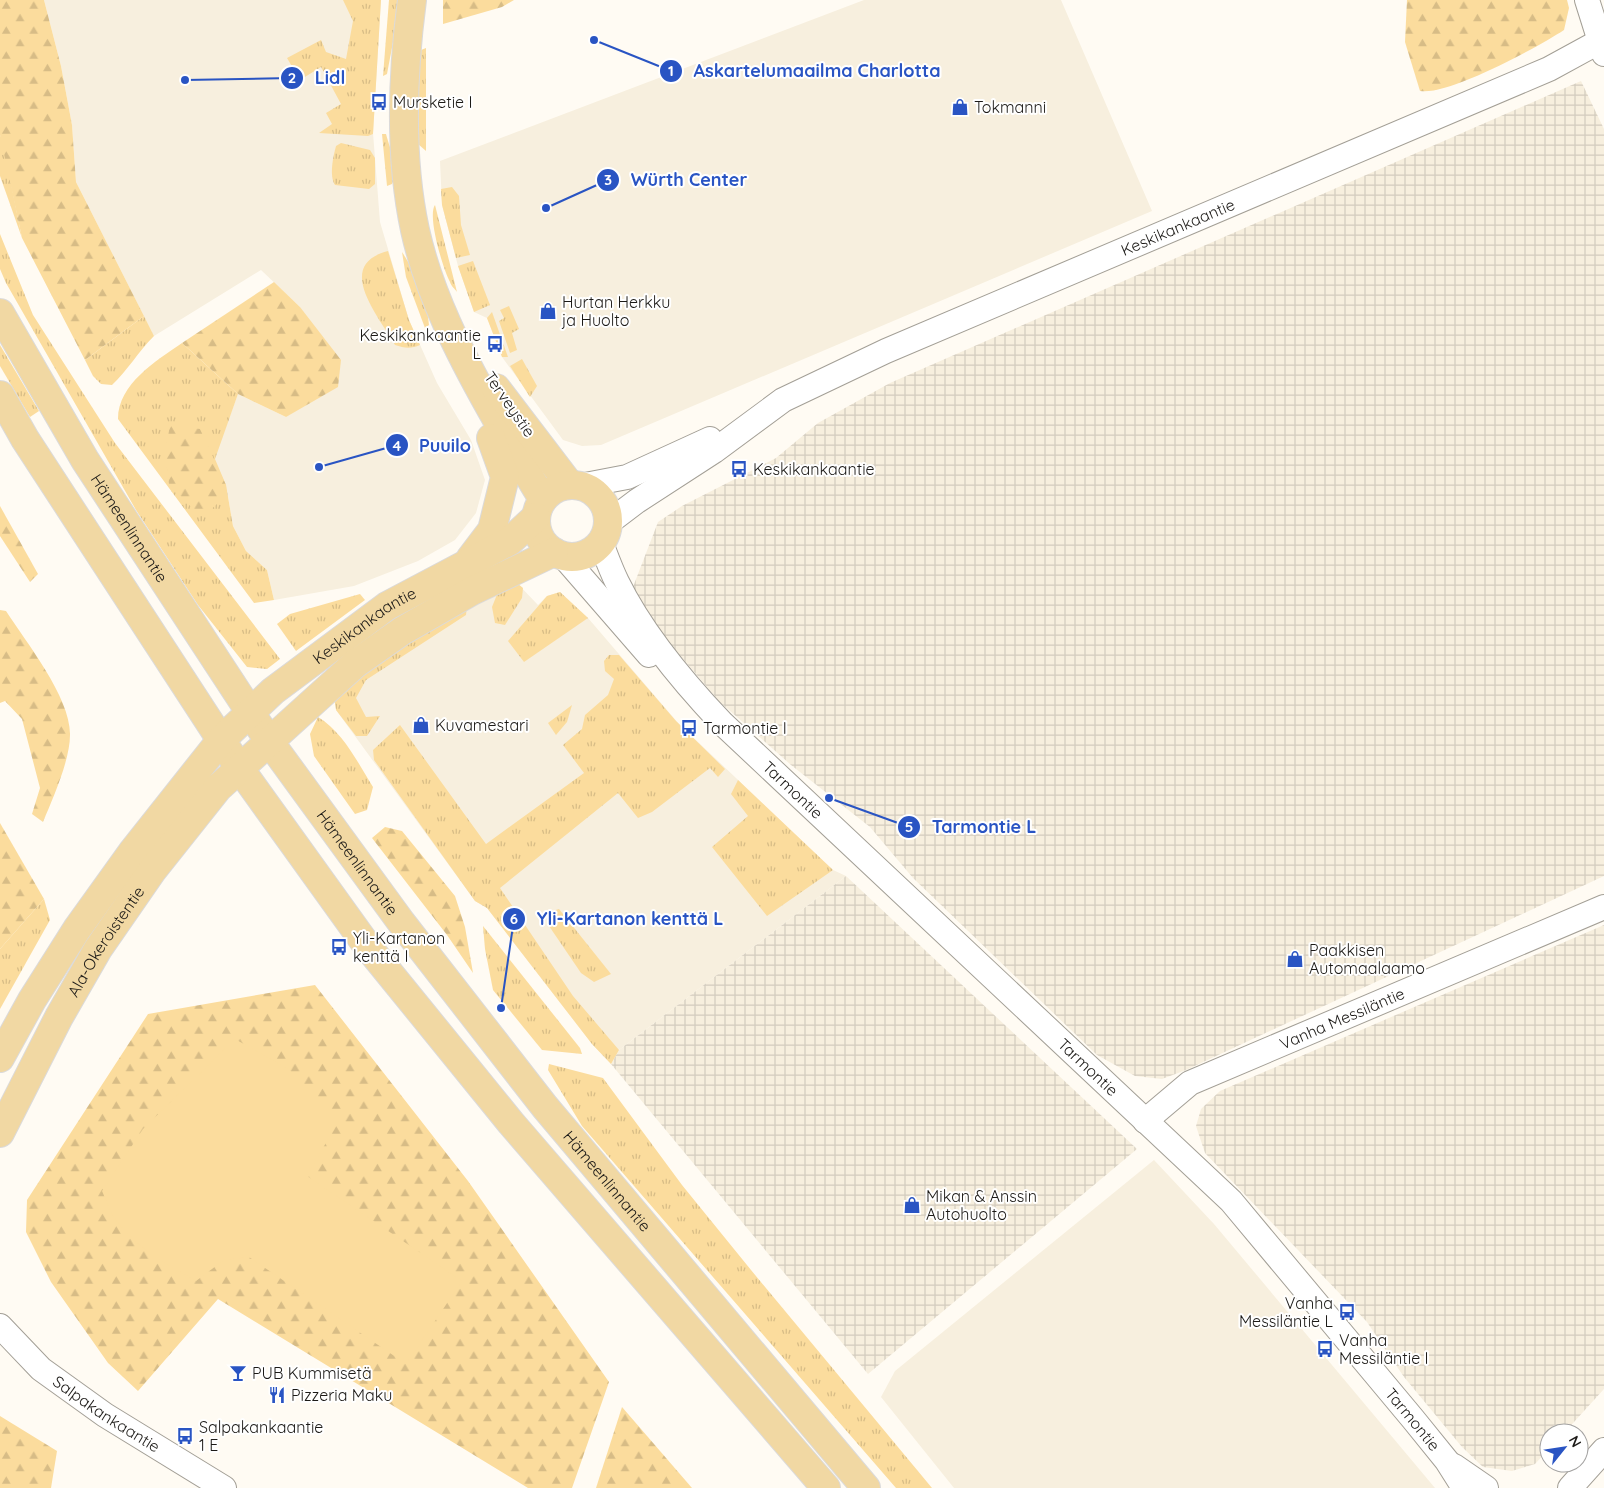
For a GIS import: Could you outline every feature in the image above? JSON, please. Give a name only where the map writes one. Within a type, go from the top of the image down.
[{"type":"main road","name":"Terveystie","points":[[412,0],[406,44],[404,129],[409,191],[420,248],[423,277],[445,352],[494,445],[505,477],[492,530],[467,562]]},
{"type":"main road","name":"Terveystie","points":[[420,248],[431,257],[466,338],[498,391],[575,485]]},
{"type":"main road","name":"Terveystie","points":[[420,248],[461,357],[525,472],[540,508]]},
{"type":"main road","name":"Hämeenlinnantie","points":[[0,313],[85,460],[269,741],[401,922],[489,1037],[822,1439],[866,1488]]},
{"type":"main road","points":[[0,395],[25,439],[240,769],[368,947],[511,1123],[826,1488]]},
{"type":"main road","points":[[575,485],[598,496],[607,512],[604,533],[584,555],[558,554],[540,537],[540,508],[560,487],[575,485]]},
{"type":"main road","name":"Keskikankaantie","points":[[221,740],[281,685],[387,606],[467,562],[510,541],[540,508]]},
{"type":"main road","name":"Keskikankaantie","points":[[240,769],[355,664],[402,631],[472,591],[558,554]]},
{"type":"main road","name":"Ala-Okeroistentie","points":[[0,1058],[32,1000],[77,929],[133,851],[221,740]]},
{"type":"main road","name":"Ala-Okeroistentie","points":[[0,1133],[59,1017],[98,949],[152,871],[218,788],[240,769]]},
{"type":"street","points":[[1586,0],[1602,45]]},
{"type":"street","name":"Keskikankaantie","points":[[604,533],[637,500],[714,451],[783,400],[886,351],[1602,45]]},
{"type":"street","name":"Keskikankaantie","points":[[575,485],[627,478],[755,419]]},
{"type":"street","name":"Tarmontie","points":[[604,533],[617,582],[647,631],[701,701],[722,723],[1230,1201],[1447,1461],[1464,1488]]},
{"type":"street","name":"Tarmontie","points":[[558,554],[672,680],[701,701]]},
{"type":"street","name":"Vanha Messiläntie","points":[[1145,1121],[1190,1082],[1604,907]]},
{"type":"street","name":"Salpakankaantie","points":[[0,1326],[40,1369],[105,1415],[224,1488]]},
{"type":"street","points":[[1570,1488],[1604,1450]]},
{"type":"street","points":[[1589,1488],[1604,1456]]},
{"type":"street","name":"Tarmontie","points":[[1447,1461],[1486,1488]]},
{"type":"shaded area","points":[[44,0],[381,0],[373,133],[380,222],[409,320],[437,383],[471,440],[485,480],[476,513],[455,540],[418,561],[354,586],[274,600],[267,570],[246,551],[233,526],[226,485],[214,459],[238,394],[286,417],[300,307],[261,270],[154,336],[76,182],[72,125],[61,66]]},
{"type":"shaded area","points":[[864,0],[1061,0],[1152,211],[601,445],[582,446],[563,440],[502,357],[487,318],[474,312],[458,266],[442,205],[440,161]]},
{"type":"shaded area","points":[[1581,81],[1604,129],[1604,876],[1186,1070],[1162,1079],[1135,1076],[1097,1055],[913,878],[870,827],[791,765],[720,702],[647,617],[633,587],[658,522],[682,506],[776,458],[818,423],[890,383]]},
{"type":"shaded area","points":[[517,583],[538,605],[547,596],[560,592],[588,618],[679,724],[833,870],[846,876],[619,1050],[611,1064],[592,1044],[487,908],[475,901],[336,710],[352,679],[460,605]]},
{"type":"shaded area","points":[[846,876],[1137,1149],[868,1374],[611,1064],[619,1050]]},
{"type":"shaded area","points":[[1604,925],[1604,1389],[1573,1423],[1539,1423],[1539,1460],[1535,1464],[1512,1471],[1483,1467],[1462,1447],[1404,1377],[1367,1322],[1205,1153],[1196,1126],[1201,1109],[1220,1091]]},
{"type":"shaded area","points":[[1154,1160],[1214,1224],[1435,1488],[954,1488],[881,1397],[895,1371]]},
{"type":"green space","points":[[0,0],[44,0],[61,66],[72,125],[76,182],[144,316],[85,360],[22,238],[0,135]]},
{"type":"green space","points":[[343,0],[381,0],[373,134],[368,136],[319,133],[332,124],[326,113],[341,104],[321,67],[300,80],[287,58],[321,40],[326,52],[346,59],[353,21]]},
{"type":"green space","points":[[389,0],[401,0],[387,74],[383,76]]},
{"type":"green space","points":[[443,0],[514,0],[502,7],[443,24]]},
{"type":"green space","points":[[1407,0],[1567,0],[1569,8],[1564,30],[1534,47],[1493,69],[1451,86],[1433,91],[1420,91],[1405,42]]},
{"type":"green space","points":[[426,48],[426,151],[418,144],[417,77],[421,50]]},
{"type":"green space","points":[[382,134],[386,134],[395,165],[392,184],[387,186]]},
{"type":"green space","points":[[0,135],[2,139],[22,238],[0,176]]},
{"type":"green space","points":[[341,143],[370,150],[375,158],[375,184],[369,189],[335,185],[332,177],[333,161],[336,146]]},
{"type":"green space","points":[[452,187],[459,196],[461,225],[470,255],[456,258],[442,205],[441,189]]},
{"type":"green space","points":[[435,205],[457,292],[451,285],[440,255],[434,231],[433,211]]},
{"type":"green space","points":[[0,234],[33,315],[115,443],[280,659],[267,669],[247,667],[198,605],[136,510],[6,283],[0,269]]},
{"type":"green space","points":[[388,251],[409,320],[420,345],[417,346],[408,348],[395,345],[371,306],[365,292],[362,279],[364,267],[372,258]]},
{"type":"green space","points":[[402,252],[412,269],[423,297],[429,325],[425,328],[406,277]]},
{"type":"green space","points":[[473,261],[490,305],[474,312],[458,266]]},
{"type":"green space","points":[[274,282],[300,307],[341,360],[338,387],[286,417],[238,394],[182,343]]},
{"type":"green space","points":[[509,306],[519,329],[512,333],[517,350],[510,353],[499,321],[504,318],[500,310]]},
{"type":"green space","points":[[492,312],[508,357],[502,357],[487,318]]},
{"type":"green space","points":[[144,316],[154,336],[112,385],[101,384],[93,376],[85,360]]},
{"type":"green space","points":[[182,343],[238,394],[215,459],[226,485],[233,526],[246,551],[267,570],[274,600],[254,603],[118,419],[124,395],[131,384],[150,366]]},
{"type":"green space","points":[[0,345],[39,411],[30,417],[0,366]]},
{"type":"green space","points":[[522,359],[537,386],[530,397],[510,366]]},
{"type":"green space","points":[[170,425],[200,429],[226,485],[227,495],[207,513],[196,512],[169,484],[165,454]]},
{"type":"green space","points":[[0,506],[38,574],[30,582],[0,536]]},
{"type":"green space","points":[[517,583],[523,588],[522,598],[505,625],[495,623],[492,607],[498,592]]},
{"type":"green space","points":[[560,592],[588,618],[524,662],[508,641],[547,596]]},
{"type":"green space","points":[[360,594],[365,600],[296,651],[277,624],[290,614]]},
{"type":"green space","points":[[467,606],[466,615],[366,680],[356,698],[366,717],[380,716],[367,736],[356,736],[336,710],[334,697],[352,679]]},
{"type":"green space","points":[[0,610],[6,611],[46,671],[63,704],[68,720],[70,735],[67,756],[43,822],[32,814],[40,788],[22,719],[5,701],[0,703]]},
{"type":"green space","points":[[609,655],[619,655],[676,721],[725,769],[718,777],[710,768],[652,812],[638,818],[618,793],[500,888],[573,996],[619,1050],[611,1064],[592,1044],[487,908],[475,901],[374,760],[373,750],[400,725],[486,844],[584,773],[563,745],[582,729],[585,715],[608,695],[614,679],[605,671],[604,661]]},
{"type":"green space","points":[[572,705],[567,722],[556,735],[548,723]]},
{"type":"green space","points":[[318,717],[327,723],[342,739],[373,787],[367,810],[355,814],[314,756],[310,734]]},
{"type":"green space","points":[[738,780],[833,870],[767,916],[712,847],[748,816],[731,794]]},
{"type":"green space","points":[[0,823],[44,899],[0,949]]},
{"type":"green space","points":[[385,827],[402,831],[455,896],[465,927],[473,973],[447,935],[372,838]]},
{"type":"green space","points":[[44,899],[50,920],[0,1009],[0,949]]},
{"type":"green space","points":[[559,909],[611,974],[594,982],[581,973],[549,926],[549,912]]},
{"type":"green space","points":[[483,926],[580,1048],[582,1054],[542,1050],[493,990],[485,949]]},
{"type":"green space","points":[[315,985],[468,1181],[609,1382],[572,1488],[528,1488],[218,1299],[138,1391],[108,1363],[51,1282],[26,1232],[27,1200],[148,1014]]},
{"type":"green space","points":[[235,1039],[288,1069],[339,1120],[307,1176],[462,1281],[406,1364],[249,1257],[224,1260],[196,1281],[163,1262],[142,1247],[124,1230],[112,1213],[102,1191],[143,1129]]},
{"type":"green space","points":[[549,1064],[603,1078],[682,1185],[932,1488],[896,1488],[582,1126],[548,1070]]},
{"type":"green space","points":[[622,1407],[692,1488],[596,1488]]},
{"type":"green space","points":[[0,1416],[57,1451],[51,1488],[0,1488]]},
{"type":"place","name":"Askartelumaailma Charlotta","points":[[594,40]]},
{"type":"place","name":"Lidl","points":[[185,80]]},
{"type":"place","name":"Mursketie I","points":[[379,102]]},
{"type":"place","name":"Tokmanni","points":[[960,107]]},
{"type":"place","name":"Würth Center","points":[[546,208]]},
{"type":"place","name":"Hurtan Herkku ja Huolto","points":[[548,311]]},
{"type":"place","name":"Keskikankaantie L","points":[[495,344]]},
{"type":"place","name":"Puuilo","points":[[319,467]]},
{"type":"place","name":"Keskikankaantie","points":[[739,469]]},
{"type":"place","name":"Kuvamestari","points":[[421,725]]},
{"type":"place","name":"Tarmontie I","points":[[689,728]]},
{"type":"place","name":"Tarmontie L","points":[[829,798]]},
{"type":"place","name":"Yli-Kartanon kenttä I","points":[[339,947]]},
{"type":"place","name":"Paakkisen Automaalaamo","points":[[1295,959]]},
{"type":"place","name":"Yli-Kartanon kenttä L","points":[[501,1008]]},
{"type":"place","name":"Mikan & Anssin Autohuolto","points":[[912,1205]]},
{"type":"place","name":"Vanha Messiläntie L","points":[[1347,1312]]},
{"type":"place","name":"Vanha Messiläntie I","points":[[1325,1349]]},
{"type":"place","name":"PUB Kummisetä","points":[[238,1373]]},
{"type":"place","name":"Pizzeria Maku","points":[[277,1395]]},
{"type":"place","name":"Salpakankaantie 1 E","points":[[185,1436]]}]
